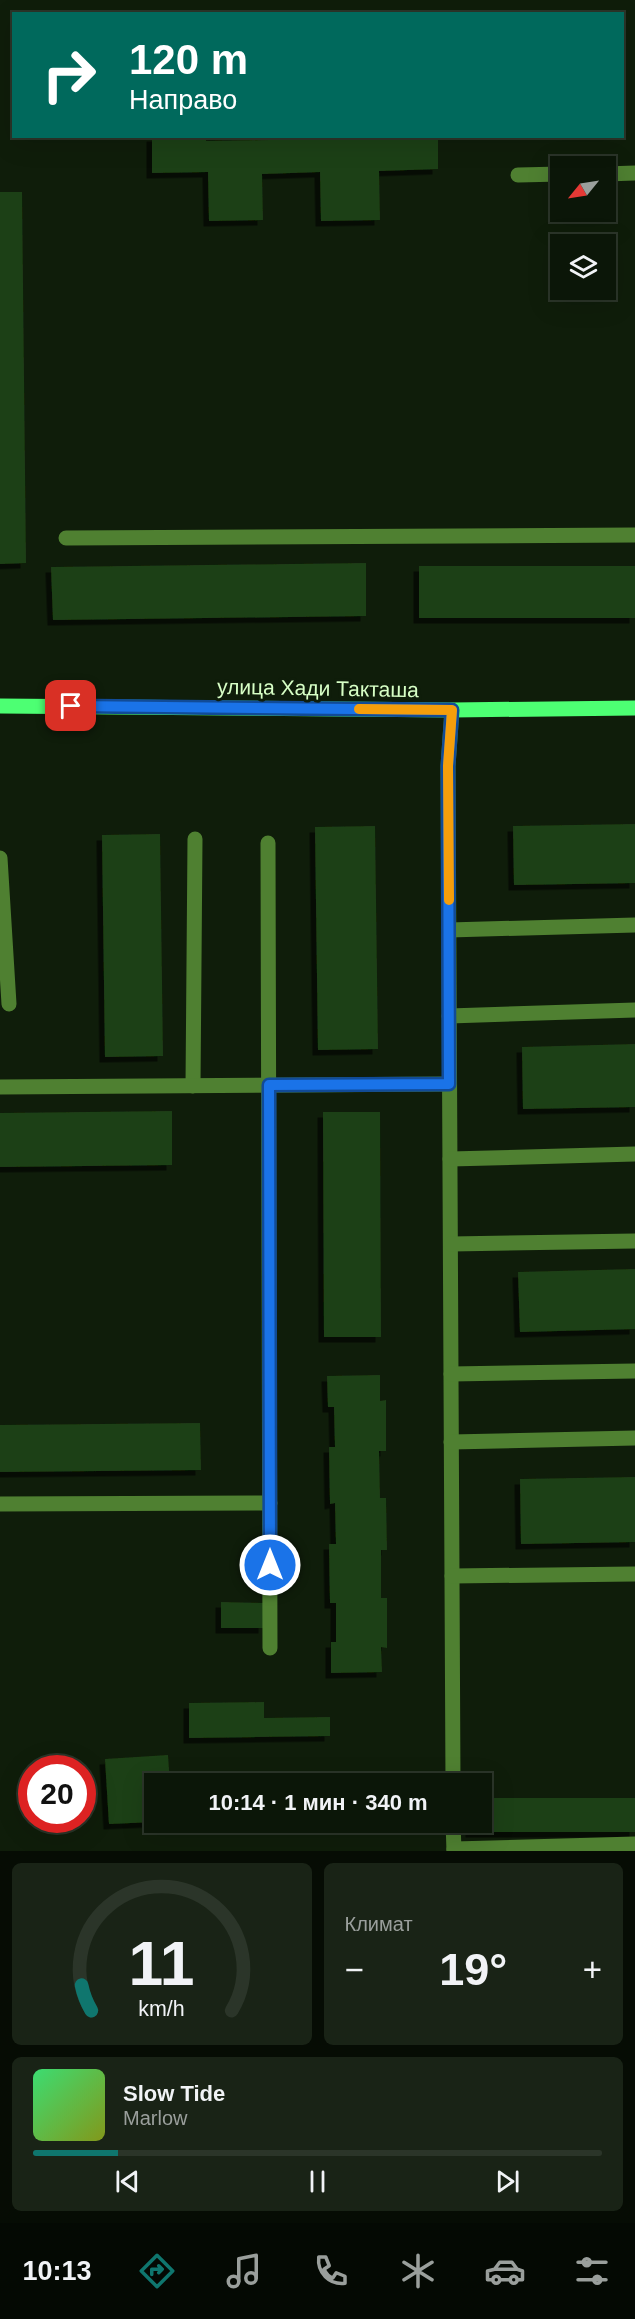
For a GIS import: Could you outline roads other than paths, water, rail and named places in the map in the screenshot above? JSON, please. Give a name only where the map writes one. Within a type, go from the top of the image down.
[{"type":"main road","name":"улица Хади Такташа","points":[[0,705],[452,710],[635,708]]},
{"type":"street","points":[[616,174],[635,173]]},
{"type":"street","points":[[518,175],[550,174]]},
{"type":"street","points":[[66,538],[635,535]]},
{"type":"street","points":[[452,710],[448,766],[453,1773]]},
{"type":"street","points":[[193,1086],[195,839]]},
{"type":"street","points":[[268,843],[270,1648]]},
{"type":"street","points":[[0,858],[9,1004]]},
{"type":"street","points":[[449,930],[635,925]]},
{"type":"street","points":[[449,1016],[635,1010]]},
{"type":"street","points":[[0,1087],[449,1084]]},
{"type":"street","points":[[450,1159],[635,1154]]},
{"type":"street","points":[[451,1244],[635,1241]]},
{"type":"street","points":[[451,1374],[635,1371]]},
{"type":"street","points":[[452,1442],[635,1438]]},
{"type":"street","points":[[0,1504],[270,1503]]},
{"type":"street","points":[[452,1576],[635,1574]]},
{"type":"street","points":[[453,1833],[454,1850],[635,1844]]}]
